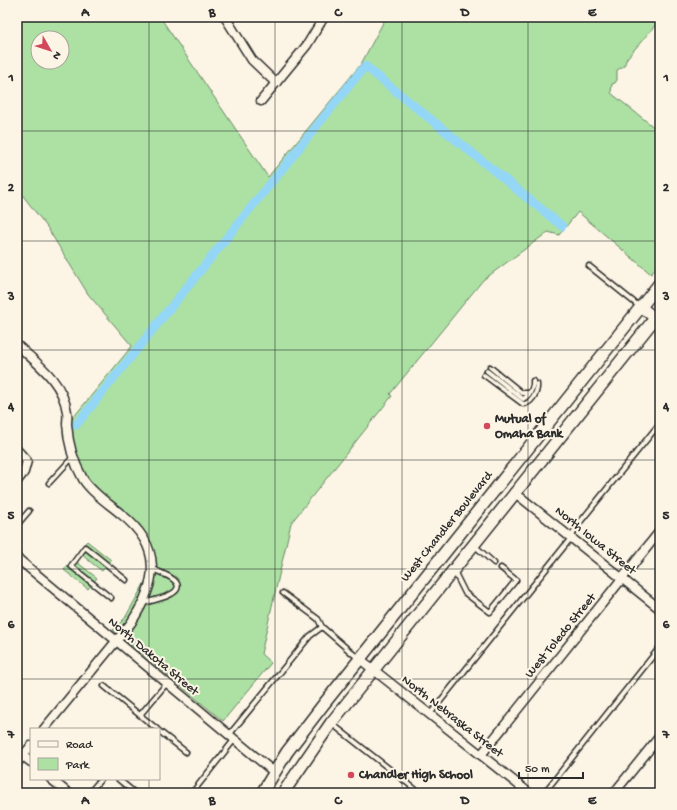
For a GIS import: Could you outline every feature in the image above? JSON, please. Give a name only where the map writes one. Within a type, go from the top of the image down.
[{"type":"main road","name":"West Chandler Boulevard","points":[[262,793],[303,731],[660,283]]},
{"type":"main road","points":[[283,793],[331,723],[374,671],[514,492],[658,317]]},
{"type":"street","points":[[225,17],[252,60],[276,83]]},
{"type":"street","points":[[261,101],[307,45],[324,17]]},
{"type":"street","points":[[641,307],[658,317]]},
{"type":"street","points":[[17,345],[48,372],[59,390],[67,411],[67,425],[74,457],[84,480],[100,496],[126,517],[148,544],[152,568],[151,580],[143,603],[131,623],[45,728]]},
{"type":"street","points":[[17,450],[27,461],[24,472],[17,481]]},
{"type":"street","name":"North Iowa Street","points":[[514,492],[660,609]]},
{"type":"street","name":"West Toledo Street","points":[[481,755],[660,532]]},
{"type":"street","name":"North Dakota Street","points":[[17,558],[275,773]]},
{"type":"street","name":"North Nebraska Street","points":[[360,659],[529,793]]},
{"type":"street","points":[[614,793],[660,736]]},
{"type":"street","points":[[17,763],[30,747]]},
{"type":"street","points":[[23,756],[30,761]]},
{"type":"street","points":[[52,780],[68,793]]},
{"type":"lane","points":[[589,266],[641,307]]},
{"type":"lane","points":[[487,371],[520,398],[527,397],[530,393],[535,383],[534,397],[529,402],[522,404],[487,371]]},
{"type":"lane","points":[[430,714],[571,538],[577,526],[660,423]]},
{"type":"lane","points":[[49,483],[74,457]]},
{"type":"lane","points":[[17,525],[29,511]]},
{"type":"lane","points":[[473,544],[494,563]]},
{"type":"lane","points":[[111,598],[71,566],[85,547],[126,580]]},
{"type":"lane","points":[[143,603],[167,597],[173,594],[176,589],[177,584],[174,580],[152,568]]},
{"type":"lane","points":[[453,569],[466,592],[490,612],[516,580],[501,568]]},
{"type":"lane","points":[[283,593],[318,619],[322,627],[360,659]]},
{"type":"lane","points":[[192,793],[232,737],[310,636],[322,627]]},
{"type":"lane","points":[[544,793],[660,646]]},
{"type":"lane","points":[[140,715],[167,684]]},
{"type":"lane","points":[[104,686],[156,728]]},
{"type":"lane","points":[[331,723],[420,793]]},
{"type":"lane","points":[[160,732],[186,752]]},
{"type":"lane","points":[[89,793],[100,780]]},
{"type":"lane","points":[[119,780],[135,793]]},
{"type":"green space","points":[[17,17],[160,17],[268,177],[361,64],[386,17],[660,17],[660,20],[627,58],[624,66],[617,70],[617,80],[612,84],[611,93],[660,132],[660,262],[651,274],[578,212],[559,235],[548,232],[483,280],[390,394],[392,396],[291,523],[261,654],[271,663],[223,721],[113,630],[125,618],[145,582],[152,561],[139,533],[84,480],[67,425],[132,346],[88,294],[47,227],[17,188]]},
{"type":"green space","points":[[87,541],[111,560],[102,571],[78,552]]},
{"type":"green space","points":[[73,559],[97,578],[88,589],[64,570]]},
{"type":"waterway","points":[[76,425],[365,66],[562,226]]},
{"type":"place","name":"Mutual of Omaha Bank","points":[[487,426]]},
{"type":"place","name":"Chandler High School","points":[[351,775]]}]
